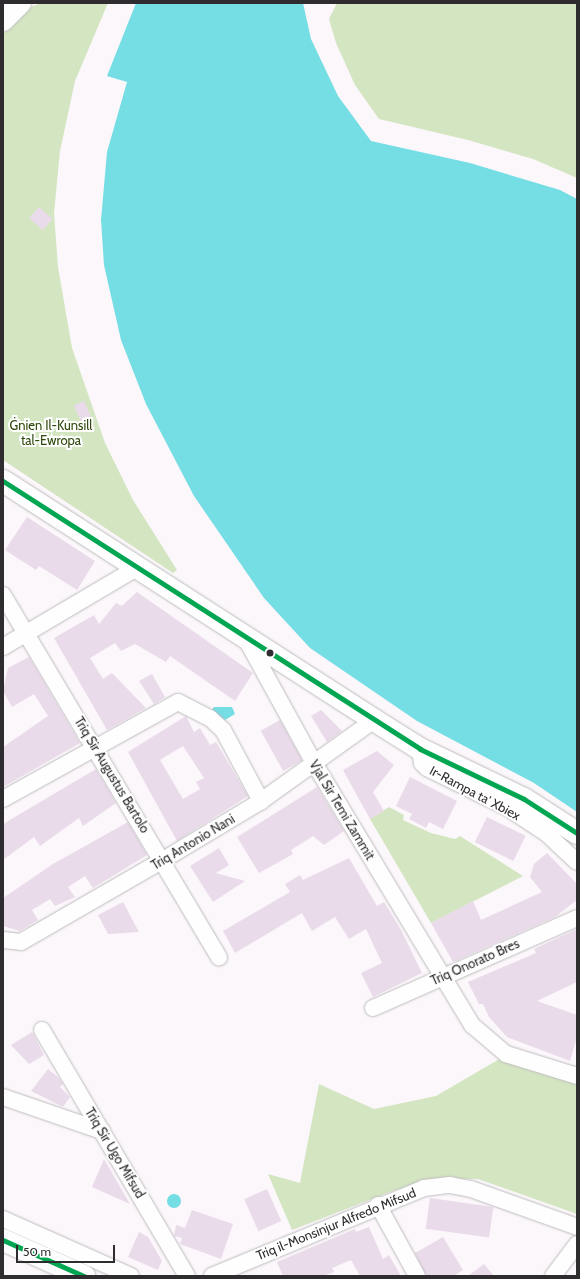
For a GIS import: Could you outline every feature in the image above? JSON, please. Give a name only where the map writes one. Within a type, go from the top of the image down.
[{"type":"main road","points":[[3,20],[20,3]]},
{"type":"main road","points":[[3,481],[247,641],[420,749],[524,799],[577,834]]},
{"type":"main road","points":[[3,1240],[84,1276]]},
{"type":"street","points":[[3,647],[135,568]]},
{"type":"street","name":"Triq Sir Augustus Bartolo","points":[[3,595],[163,860],[219,957]]},
{"type":"street","name":"Vjal Sir Temi Zammit","points":[[247,641],[314,763],[441,977],[472,1025],[506,1054],[577,1076]]},
{"type":"street","points":[[3,799],[96,748],[171,704],[184,704],[223,730],[261,801]]},
{"type":"street","name":"Triq Antonio Nani","points":[[3,940],[21,942],[163,860],[261,801],[374,720]]},
{"type":"street","name":"Ir-Rampa ta' Xbiex","points":[[420,749],[422,763],[427,768],[508,808],[546,833],[577,862]]},
{"type":"street","name":"Triq Onorato Bres","points":[[373,1008],[577,918]]},
{"type":"street","name":"Triq Sir Ugo Mifsud","points":[[42,1030],[187,1276]]},
{"type":"street","points":[[3,1098],[102,1130]]},
{"type":"street","name":"Triq il-Monsinjur Alfredo Mifsud","points":[[212,1276],[378,1205],[424,1188],[450,1186],[471,1189],[577,1227]]},
{"type":"street","points":[[378,1205],[417,1276]]},
{"type":"street","points":[[3,1219],[131,1276]]},
{"type":"street","points":[[553,1276],[577,1244]]},
{"type":"green space","name":"Ġnien Il-Kunsill tal-Ewropa","points":[[40,3],[108,3],[75,81],[60,151],[54,213],[58,267],[72,348],[105,443],[133,500],[177,570],[173,573],[3,460],[3,34],[27,9]]},
{"type":"green space","points":[[337,3],[577,3],[577,178],[533,159],[468,140],[379,119],[355,85],[336,43],[329,19]]},
{"type":"green space","points":[[389,807],[404,815],[403,820],[431,833],[455,839],[460,836],[523,876],[431,923],[370,819]]},
{"type":"green space","points":[[501,1058],[577,1083],[577,1214],[478,1179],[452,1179],[395,1190],[292,1230],[268,1174],[300,1183],[319,1084],[374,1109],[436,1096]]},
{"type":"water","points":[[136,3],[303,3],[311,39],[338,96],[371,141],[470,163],[560,190],[577,199],[577,812],[534,783],[417,721],[310,648],[264,598],[194,496],[146,404],[121,340],[104,265],[101,220],[107,152],[127,82],[107,76]]},
{"type":"water","points":[[214,707],[232,707],[235,714],[225,720],[211,711]]},
{"type":"water","points":[[171,1194],[177,1194],[181,1198],[181,1204],[177,1208],[171,1208],[167,1204],[167,1198]]},
{"type":"building","points":[[39,207],[53,219],[43,230],[29,218]]},
{"type":"building","points":[[84,401],[93,421],[83,426],[74,405]]},
{"type":"building","points":[[27,517],[95,561],[77,590],[39,566],[36,570],[5,550]]},
{"type":"building","points":[[137,592],[253,673],[235,701],[170,656],[166,662],[135,644],[121,651],[115,643],[90,658],[103,679],[112,673],[146,708],[107,730],[54,638],[94,615],[99,624],[116,603],[122,606]]},
{"type":"building","points":[[29,657],[80,743],[3,787],[3,747],[48,716],[34,694],[12,707],[3,691],[8,668]]},
{"type":"building","points":[[152,674],[165,697],[154,704],[139,681]]},
{"type":"building","points":[[321,710],[342,731],[327,742],[311,716]]},
{"type":"building","points":[[186,716],[194,732],[200,728],[210,745],[216,742],[248,796],[177,841],[128,752]],"holes":[[[183,746],[204,778],[196,782],[200,789],[183,799],[160,760]]]},
{"type":"building","points":[[280,720],[302,760],[283,771],[261,731]]},
{"type":"building","points":[[377,751],[394,765],[373,792],[384,811],[370,819],[343,770]]},
{"type":"building","points":[[96,769],[116,803],[83,826],[79,818],[40,846],[34,837],[3,860],[3,824]]},
{"type":"building","points":[[410,777],[457,801],[443,829],[429,822],[426,828],[409,819],[412,814],[396,806]]},
{"type":"building","points":[[317,787],[344,831],[324,845],[313,836],[291,850],[293,854],[259,873],[237,837]]},
{"type":"building","points":[[487,817],[526,836],[513,861],[475,842]]},
{"type":"building","points":[[128,822],[147,855],[93,888],[85,876],[68,887],[75,897],[55,906],[50,899],[32,910],[38,920],[20,931],[3,926],[3,898],[53,864]]},
{"type":"building","points":[[219,848],[229,865],[216,873],[245,881],[213,902],[190,866]]},
{"type":"building","points":[[547,853],[577,884],[577,900],[555,917],[453,962],[431,923],[473,901],[481,920],[542,892],[530,877],[534,864]]},
{"type":"building","points":[[349,858],[377,906],[384,902],[400,928],[422,973],[373,997],[361,973],[382,963],[366,929],[349,939],[335,917],[312,931],[302,913],[235,953],[223,931],[290,892],[285,884],[300,875],[303,880]]},
{"type":"building","points":[[123,902],[139,932],[108,934],[98,915]]},
{"type":"building","points":[[577,929],[577,982],[537,1001],[577,1015],[577,1037],[570,1061],[507,1037],[489,1017],[483,1004],[479,1004],[468,982],[536,953],[534,949]]},
{"type":"building","points":[[32,1032],[44,1055],[29,1064],[11,1045]]},
{"type":"building","points":[[48,1069],[59,1078],[63,1084],[60,1087],[70,1097],[63,1107],[31,1091]]},
{"type":"building","points":[[104,1159],[130,1204],[92,1187]]},
{"type":"building","points":[[267,1189],[281,1221],[258,1231],[244,1199]]},
{"type":"building","points":[[430,1198],[493,1207],[489,1238],[426,1229]]},
{"type":"building","points":[[192,1210],[233,1224],[221,1259],[180,1244],[182,1238],[174,1236],[176,1225],[185,1228]]},
{"type":"building","points":[[369,1227],[383,1259],[389,1255],[401,1276],[360,1276],[351,1260],[332,1268],[334,1272],[323,1276],[283,1276],[277,1262],[355,1229],[356,1232]]},
{"type":"building","points":[[139,1232],[148,1237],[162,1261],[158,1270],[128,1257]]},
{"type":"building","points":[[443,1237],[463,1270],[454,1276],[426,1276],[415,1253]]},
{"type":"building","points":[[484,1264],[494,1276],[468,1276]]},
{"type":"transit line","points":[[3,481],[420,749],[524,799],[577,833]]},
{"type":"transit line","points":[[3,1240],[84,1276]]}]
